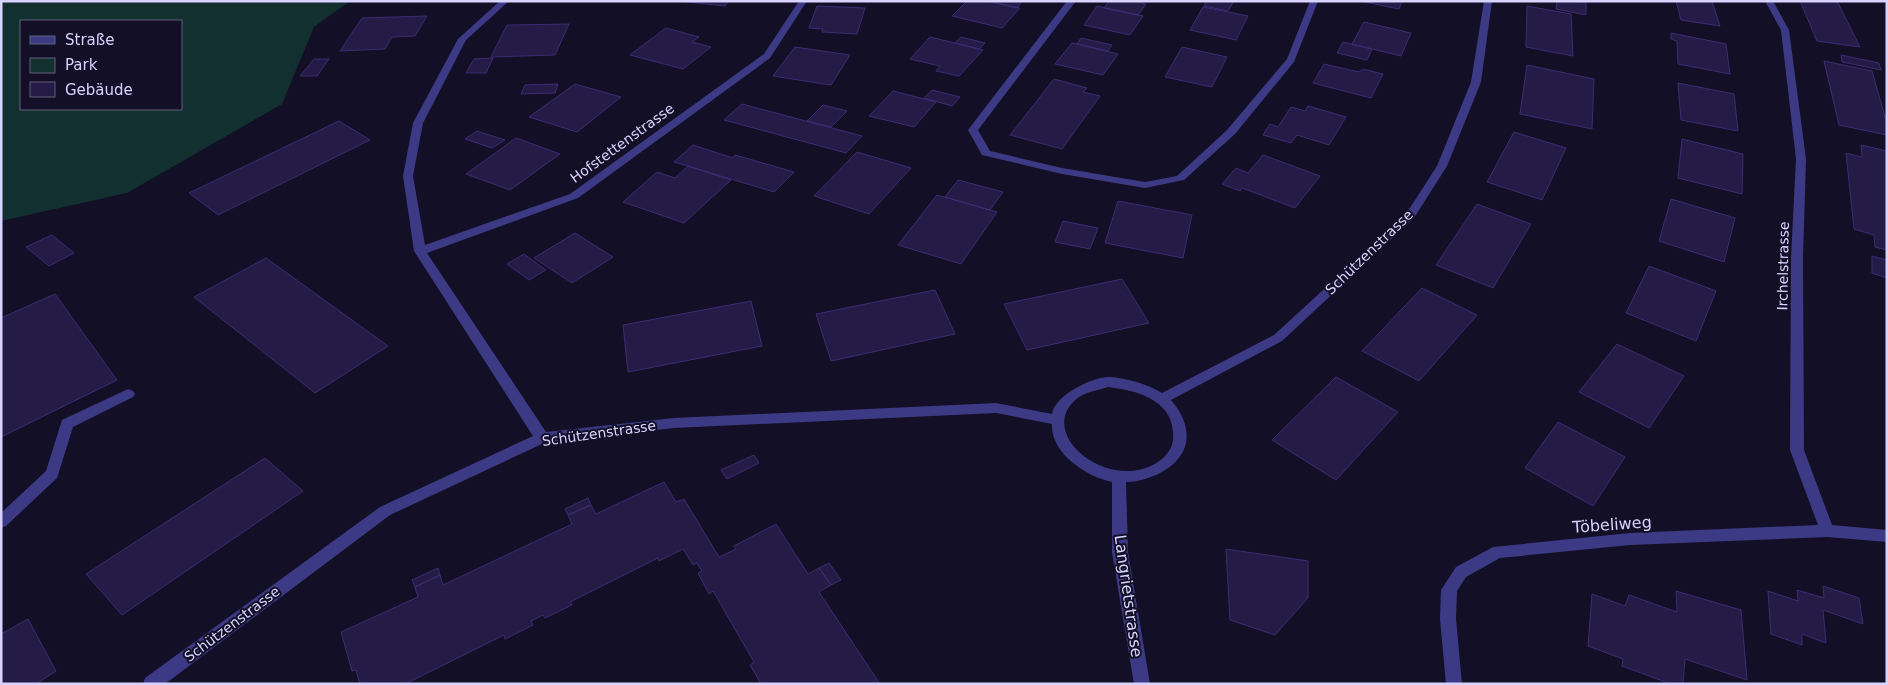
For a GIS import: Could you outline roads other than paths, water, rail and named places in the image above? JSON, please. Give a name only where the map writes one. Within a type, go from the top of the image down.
[{"type":"street","points":[[505,1],[462,39],[418,123],[408,176],[420,251],[542,438]]},
{"type":"street","name":"Hofstettenstrasse","points":[[420,251],[574,196],[767,56],[803,1]]},
{"type":"street","points":[[1072,1],[973,130],[986,153],[1062,171],[1145,185],[1180,178],[1231,132],[1291,60],[1314,1]]},
{"type":"street","name":"Schützenstrasse","points":[[1162,399],[1278,338],[1410,216],[1442,166],[1476,82],[1488,1]]},
{"type":"street","name":"Irchelstrasse","points":[[1770,1],[1785,30],[1801,159],[1796,258],[1798,450],[1827,531]]},
{"type":"street","points":[[1107,382],[1127,384],[1146,390],[1162,399],[1175,413],[1181,429],[1180,446],[1171,460],[1157,470],[1139,476],[1119,477],[1098,472],[1080,463],[1066,450],[1058,435],[1056,420],[1062,406],[1073,394],[1088,386],[1107,382]]},
{"type":"street","points":[[1,522],[52,474],[67,424],[128,394]]},
{"type":"street","name":"Schützenstrasse","points":[[151,684],[385,511],[542,438],[674,423],[996,408],[1030,413],[1056,420]]},
{"type":"street","name":"Langrietstrasse","points":[[1119,477],[1120,552],[1142,684]]},
{"type":"street","name":"Töbeliweg","points":[[1454,684],[1448,619],[1449,590],[1462,572],[1498,552],[1630,539],[1827,531],[1887,536]]}]
